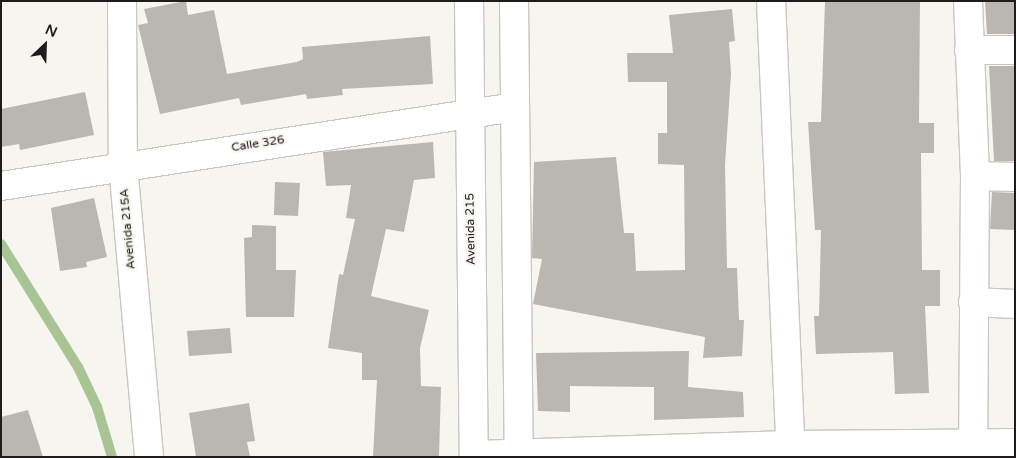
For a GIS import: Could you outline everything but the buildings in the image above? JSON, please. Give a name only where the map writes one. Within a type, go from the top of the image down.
[{"type":"street","name":"Avenida 215A","points":[[122,1],[123,165],[148,457]]},
{"type":"street","name":"Avenida 215","points":[[469,1],[474,456]]},
{"type":"street","points":[[514,1],[520,455]]},
{"type":"street","points":[[771,1],[790,445]]},
{"type":"street","points":[[968,1],[974,176],[973,443]]},
{"type":"street","points":[[969,50],[1015,50]]},
{"type":"street","name":"Calle 326","points":[[1,186],[123,165],[469,112],[515,107]]},
{"type":"street","points":[[974,176],[1015,177]]},
{"type":"street","points":[[973,302],[1015,304]]},
{"type":"street","points":[[474,456],[790,445],[1015,443]]},
{"type":"waterway","points":[[1,244],[78,367],[97,407],[112,457]]}]
